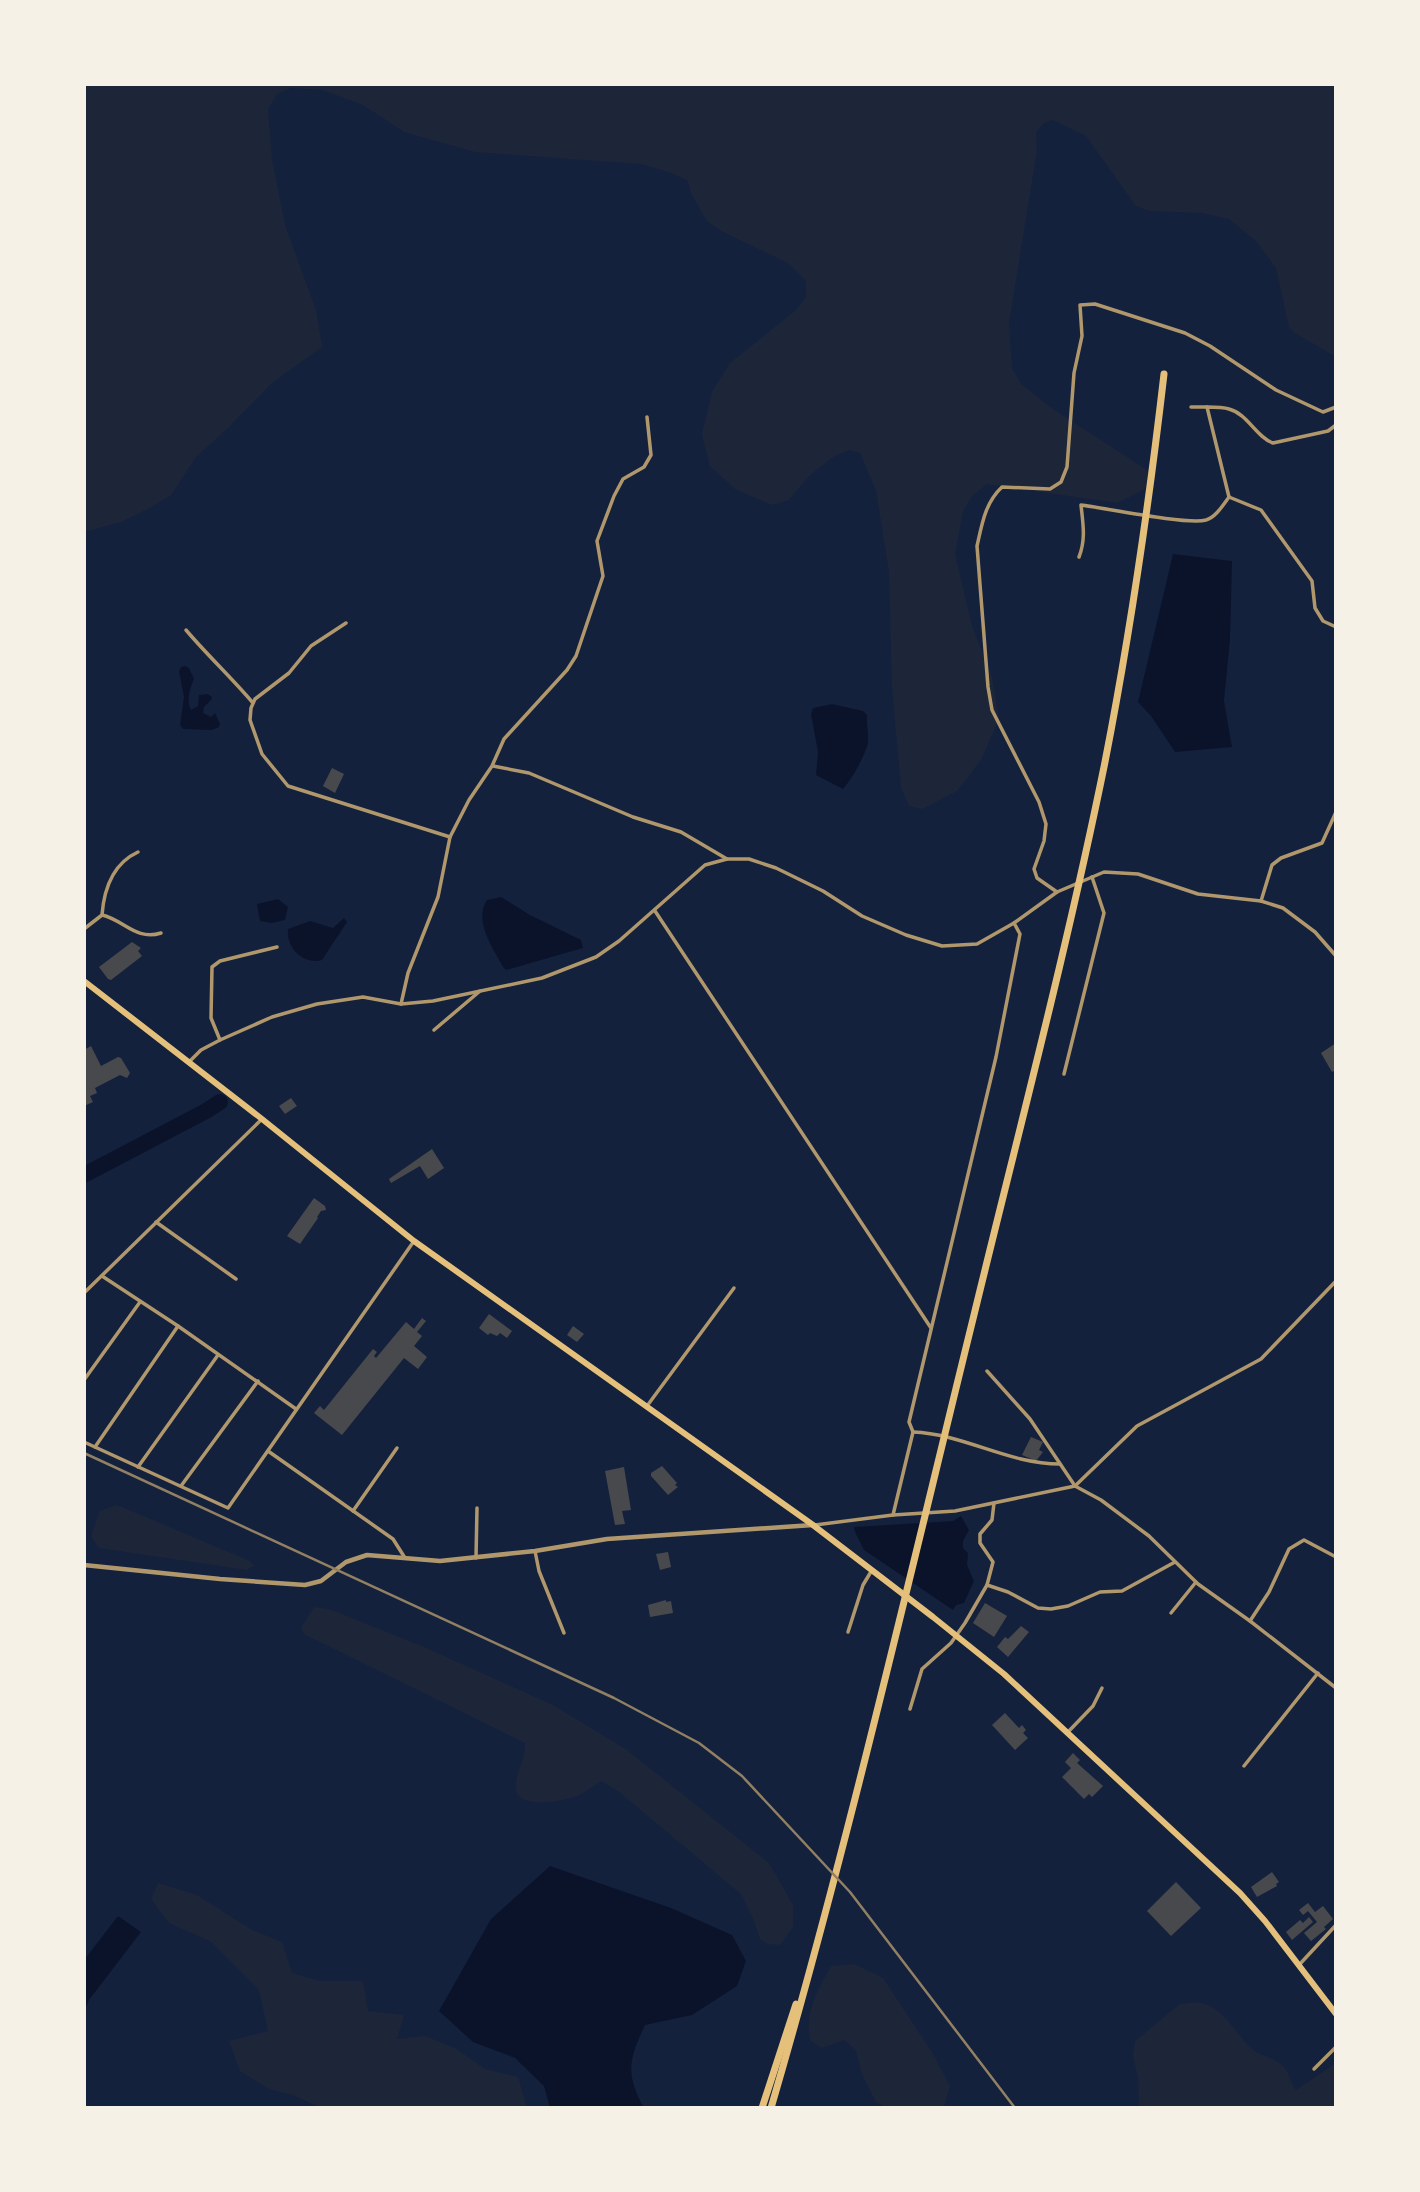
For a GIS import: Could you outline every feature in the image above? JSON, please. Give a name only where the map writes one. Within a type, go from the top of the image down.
[{"type":"highway","points":[[771,2108],[845,1838],[899,1623],[1073,905],[1127,643],[1164,373]]},
{"type":"highway","points":[[84,981],[414,1241],[813,1525],[1004,1674],[1233,1885],[1265,1921],[1336,2014]]},
{"type":"highway","points":[[762,2108],[828,1900]]},
{"type":"street","points":[[1057,892],[1037,878],[1034,869],[1044,841],[1046,824],[1039,803],[992,710],[977,546],[991,498],[1002,487],[1050,489],[1061,482],[1067,467],[1074,373],[1082,336],[1080,305],[1095,304],[1185,333],[1298,401],[1324,412],[1336,407]]},
{"type":"street","points":[[1191,407],[1228,408],[1239,414],[1266,441],[1273,443],[1328,431],[1336,425]]},
{"type":"street","points":[[1207,407],[1230,497]]},
{"type":"street","points":[[401,1004],[408,974],[438,897],[450,837],[492,766],[504,739],[567,670],[576,656],[603,576],[597,541],[623,479],[645,467],[651,455],[647,417]]},
{"type":"street","points":[[1079,557],[1085,532],[1081,505],[1187,520],[1206,520],[1215,515],[1230,497]]},
{"type":"street","points":[[1230,497],[1261,510],[1312,581],[1315,608],[1323,621],[1336,627]]},
{"type":"street","points":[[346,624],[311,646],[289,673],[253,703],[250,720],[262,754],[288,786],[450,837]]},
{"type":"street","points":[[186,630],[253,703]]},
{"type":"street","points":[[492,766],[530,773],[633,817],[681,832],[727,859]]},
{"type":"street","points":[[1261,901],[1272,865],[1281,858],[1322,843],[1336,812]]},
{"type":"street","points":[[84,929],[102,915],[104,893],[114,872],[128,856],[138,852]]},
{"type":"street","points":[[189,1062],[201,1050],[220,1040],[272,1017],[317,1004],[363,997],[401,1004],[433,1001],[542,978],[596,957],[655,911],[705,865],[727,859],[750,859],[776,868],[823,891],[862,916],[906,935],[942,946],[977,944],[1014,923],[1057,892],[1104,872],[1138,874],[1198,894],[1261,901],[1283,908],[1315,932],[1336,956]]},
{"type":"street","points":[[1064,1074],[1104,913],[1092,877]]},
{"type":"street","points":[[655,911],[932,1328]]},
{"type":"street","points":[[102,915],[113,918],[140,934],[150,936],[160,933]]},
{"type":"street","points":[[893,1515],[913,1432],[909,1422],[999,1043],[1020,934],[1014,923]]},
{"type":"street","points":[[220,1040],[211,1018],[212,967],[220,961],[277,947]]},
{"type":"street","points":[[434,1030],[482,989]]},
{"type":"street","points":[[84,1293],[262,1119]]},
{"type":"street","points":[[156,1222],[236,1279]]},
{"type":"street","points":[[84,1442],[228,1508],[414,1241]]},
{"type":"street","points":[[102,1276],[258,1381],[296,1410]]},
{"type":"street","points":[[84,1565],[305,1585],[321,1581],[357,1557],[385,1555],[440,1560],[476,1558],[607,1539],[813,1525],[893,1515],[955,1511],[1075,1486],[1137,1426],[1261,1359],[1336,1281]]},
{"type":"street","points":[[646,1408],[734,1288]]},
{"type":"street","points":[[84,1380],[141,1301]]},
{"type":"street","points":[[95,1447],[178,1326]]},
{"type":"street","points":[[138,1466],[218,1355]]},
{"type":"street","points":[[987,1371],[1030,1419],[1075,1486],[1111,1507],[1149,1536],[1196,1582],[1336,1688]]},
{"type":"street","points":[[181,1486],[258,1381]]},
{"type":"street","points":[[913,1432],[948,1438],[1037,1464],[1060,1464]]},
{"type":"street","points":[[354,1511],[397,1448]]},
{"type":"street","points":[[268,1451],[393,1539],[405,1558]]},
{"type":"street","points":[[910,1709],[922,1669],[957,1636],[987,1585],[993,1562],[980,1543],[980,1534],[992,1520],[994,1503]]},
{"type":"street","points":[[476,1558],[477,1508]]},
{"type":"street","points":[[1250,1621],[1269,1592],[1289,1549],[1304,1540],[1336,1557]]},
{"type":"street","points":[[535,1551],[539,1571],[564,1633]]},
{"type":"street","points":[[987,1585],[1008,1592],[1038,1608],[1051,1609],[1068,1606],[1100,1592],[1122,1591],[1175,1562]]},
{"type":"street","points":[[848,1632],[863,1585],[872,1570]]},
{"type":"street","points":[[1171,1613],[1196,1582]]},
{"type":"street","points":[[1244,1766],[1318,1673]]},
{"type":"street","points":[[1068,1732],[1093,1706],[1102,1688]]},
{"type":"street","points":[[1299,1965],[1336,1925]]},
{"type":"street","points":[[1314,2069],[1336,2047]]},
{"type":"shaded area","points":[[84,84],[1336,84],[1336,357],[1289,327],[1276,268],[1256,241],[1229,219],[1202,213],[1150,211],[1136,206],[1086,136],[1053,120],[1044,123],[1036,132],[1037,150],[1009,323],[1012,368],[1021,384],[1053,409],[1147,470],[1152,480],[1143,490],[1117,503],[987,484],[972,496],[963,511],[955,554],[972,626],[992,677],[999,719],[981,760],[957,791],[922,809],[909,806],[901,788],[892,687],[889,572],[876,490],[860,453],[849,450],[833,457],[809,476],[789,500],[772,505],[735,489],[710,466],[702,434],[712,392],[730,363],[796,310],[806,297],[806,281],[788,263],[721,231],[707,221],[687,180],[669,172],[641,164],[475,152],[404,132],[363,105],[322,90],[291,88],[277,94],[268,109],[272,160],[285,225],[316,310],[322,347],[273,382],[196,457],[171,495],[121,522],[84,532]]},
{"type":"shaded area","points":[[1173,554],[1232,561],[1230,639],[1224,701],[1232,747],[1175,752],[1151,716],[1138,702]]},
{"type":"shaded area","points":[[185,666],[189,668],[194,679],[189,699],[191,710],[198,706],[199,695],[208,694],[212,697],[203,713],[211,717],[215,713],[219,727],[212,730],[183,729],[180,725],[184,697],[179,671]]},
{"type":"shaded area","points":[[832,704],[863,711],[867,715],[866,748],[858,767],[843,789],[816,775],[818,752],[811,714],[813,708]]},
{"type":"shaded area","points":[[501,897],[530,915],[581,940],[583,948],[506,970],[490,943],[482,917],[487,900]]},
{"type":"shaded area","points":[[278,899],[288,907],[285,920],[272,923],[260,921],[257,904]]},
{"type":"shaded area","points":[[344,918],[347,922],[322,960],[302,957],[290,943],[288,929],[310,921],[333,928]]},
{"type":"shaded area","points":[[117,1505],[250,1561],[254,1566],[247,1570],[99,1548],[91,1536],[100,1511]]},
{"type":"shaded area","points":[[961,1516],[969,1530],[963,1541],[963,1548],[968,1553],[967,1565],[974,1581],[964,1603],[956,1605],[953,1610],[864,1550],[854,1527],[953,1521]]},
{"type":"shaded area","points":[[314,1607],[329,1609],[424,1647],[553,1705],[627,1750],[769,1863],[793,1905],[793,1927],[780,1945],[768,1944],[760,1939],[741,1894],[618,1791],[601,1781],[571,1798],[541,1802],[523,1799],[516,1786],[525,1743],[304,1634],[301,1628]]},
{"type":"shaded area","points":[[550,1866],[671,1908],[732,1935],[746,1961],[737,1986],[692,2015],[645,2025],[635,2047],[631,2066],[634,2085],[644,2108],[550,2108],[544,2086],[515,2058],[473,2042],[439,2011],[491,1919]]},
{"type":"shaded area","points":[[158,1883],[197,1895],[252,1930],[282,1942],[292,1973],[320,1981],[363,1981],[368,2011],[404,2015],[397,2039],[425,2036],[455,2048],[485,2069],[518,2077],[527,2108],[321,2108],[293,2095],[269,2089],[240,2071],[229,2041],[268,2031],[259,1990],[210,1941],[169,1923],[151,1899]]},
{"type":"shaded area","points":[[118,1916],[141,1932],[89,2000],[84,2012],[84,1960]]},
{"type":"shaded area","points":[[854,1964],[883,1978],[933,2054],[950,2086],[944,2106],[888,2108],[876,2102],[862,2074],[856,2050],[844,2040],[822,2048],[810,2040],[811,2010],[831,1966]]},
{"type":"shaded area","points":[[1194,2002],[1221,2013],[1253,2050],[1283,2066],[1296,2090],[1336,2063],[1336,2108],[1139,2108],[1138,2078],[1133,2056],[1135,2041],[1180,2004]]},
{"type":"building","points":[[332,768],[344,774],[335,793],[323,786]]},
{"type":"building","points":[[132,942],[141,948],[138,951],[142,956],[111,980],[108,979],[99,967]]},
{"type":"building","points":[[1336,1043],[1336,1070],[1332,1072],[1321,1053]]},
{"type":"building","points":[[91,1046],[101,1066],[118,1057],[130,1073],[127,1078],[120,1075],[95,1088],[97,1093],[90,1096],[93,1102],[84,1106],[84,1050]]},
{"type":"building","points":[[291,1098],[297,1106],[285,1114],[279,1106]]},
{"type":"building","points":[[432,1149],[444,1168],[428,1179],[420,1166],[391,1183],[389,1179]]},
{"type":"building","points":[[314,1198],[325,1206],[326,1210],[321,1211],[300,1244],[287,1236]]},
{"type":"building","points":[[489,1314],[512,1331],[507,1338],[500,1333],[497,1336],[490,1333],[488,1335],[479,1328]]},
{"type":"building","points":[[422,1318],[426,1321],[417,1332],[422,1336],[414,1346],[427,1357],[418,1369],[404,1358],[342,1435],[314,1413],[320,1406],[324,1410],[373,1349],[377,1352],[374,1356],[376,1358],[406,1322],[414,1329]]},
{"type":"building","points":[[573,1326],[584,1334],[577,1342],[567,1335]]},
{"type":"building","points":[[1031,1437],[1043,1442],[1039,1450],[1043,1452],[1036,1461],[1022,1455]]},
{"type":"building","points":[[662,1466],[678,1487],[668,1495],[651,1476],[651,1473]]},
{"type":"building","points":[[624,1467],[631,1510],[622,1511],[625,1524],[615,1525],[605,1471]]},
{"type":"building","points":[[668,1552],[671,1567],[660,1570],[656,1554]]},
{"type":"building","points":[[671,1601],[673,1613],[650,1617],[648,1605]]},
{"type":"building","points":[[985,1603],[1007,1616],[994,1637],[973,1623]]},
{"type":"building","points":[[1021,1626],[1029,1632],[1008,1657],[997,1647],[1005,1637],[1008,1639]]},
{"type":"building","points":[[1005,1713],[1019,1728],[1022,1725],[1026,1730],[1023,1733],[1028,1738],[1015,1750],[992,1725]]},
{"type":"building","points":[[1073,1753],[1080,1760],[1077,1763],[1103,1786],[1092,1797],[1089,1794],[1084,1799],[1062,1777],[1071,1768],[1065,1762]]},
{"type":"building","points":[[1272,1872],[1279,1882],[1277,1886],[1257,1897],[1251,1887]]},
{"type":"building","points":[[1176,1882],[1201,1908],[1171,1936],[1147,1911]]},
{"type":"building","points":[[1308,1903],[1315,1912],[1323,1906],[1333,1919],[1324,1927],[1326,1929],[1311,1941],[1304,1933],[1317,1922],[1308,1911],[1303,1915],[1299,1910]]},
{"type":"building","points":[[1309,1917],[1313,1922],[1292,1940],[1286,1932],[1300,1920],[1303,1923]]},
{"type":"waterway","points":[[84,1175],[220,1102]]},
{"type":"railway","points":[[84,1453],[614,1698],[699,1743],[742,1776],[850,1892],[1015,2108]]}]
